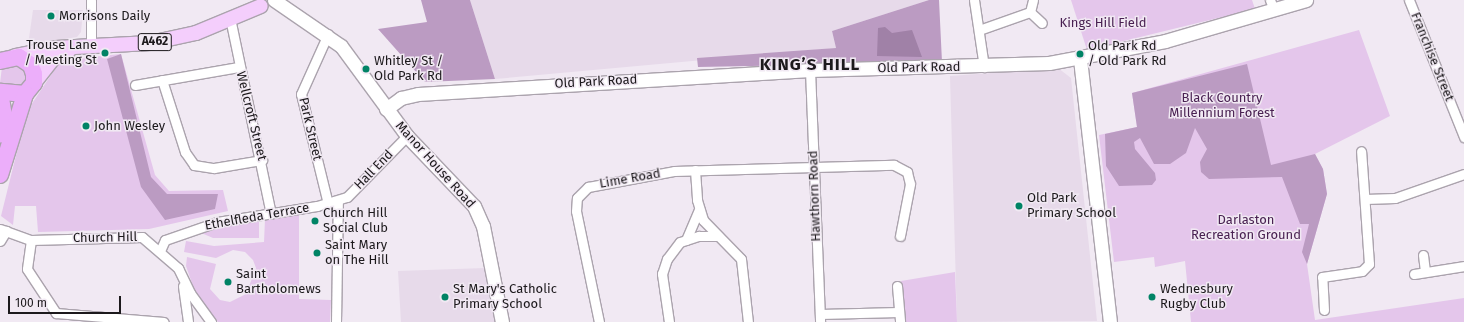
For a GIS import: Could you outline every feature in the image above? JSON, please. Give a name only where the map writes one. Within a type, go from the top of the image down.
[{"type":"highway","points":[[0,175],[29,88],[30,65],[6,57]]},
{"type":"highway","points":[[0,135],[4,116],[0,92],[29,88]]},
{"type":"main road","name":"A462","points":[[6,57],[76,48],[150,43],[196,33],[261,3]]},
{"type":"main road","name":"A462","points":[[29,88],[56,55],[76,48]]},
{"type":"street","points":[[91,0],[91,48]]},
{"type":"street","points":[[974,0],[984,67]]},
{"type":"street","points":[[1030,12],[1033,0]]},
{"type":"street","name":"Old Park Road","points":[[386,109],[401,98],[418,94],[810,70],[984,67],[1080,59],[1165,42],[1272,5],[1306,0]]},
{"type":"street","name":"Franchise Street","points":[[1409,0],[1464,137]]},
{"type":"street","name":"Manor House Road","points":[[261,3],[290,12],[328,34],[341,46],[407,136],[468,197],[479,214],[502,322]]},
{"type":"street","points":[[979,30],[1030,12]]},
{"type":"street","points":[[1030,12],[1042,23]]},
{"type":"street","name":"Wellcroft Street","points":[[230,18],[238,67],[262,160],[271,214]]},
{"type":"street","name":"Park Street","points":[[328,34],[301,94],[328,204]]},
{"type":"street","points":[[1080,59],[1110,322]]},
{"type":"street","points":[[135,85],[238,67]]},
{"type":"street","name":"Hawthorn Road","points":[[810,70],[820,318]]},
{"type":"street","points":[[162,80],[185,152],[194,165],[214,168],[262,160]]},
{"type":"street","name":"Hall End","points":[[338,201],[354,191],[407,136]]},
{"type":"street","points":[[1324,310],[1322,277],[1362,271],[1369,264],[1361,151]]},
{"type":"street","name":"Lime Road","points":[[599,322],[576,211],[580,193],[600,183],[695,170],[814,165],[894,165],[907,172],[910,190],[900,236]]},
{"type":"street","points":[[695,170],[699,209],[716,236],[741,259],[748,322]]},
{"type":"street","points":[[1364,199],[1395,198],[1464,174]]},
{"type":"street","points":[[336,322],[338,201]]},
{"type":"street","name":"Ethelfleda Terrace","points":[[160,251],[166,240],[191,230],[338,201]]},
{"type":"street","points":[[669,322],[662,274],[671,252],[686,240],[699,209]]},
{"type":"street","name":"Church Hill","points":[[0,241],[2,229],[30,240],[142,237],[179,269],[190,293],[209,319]]},
{"type":"street","points":[[686,240],[716,236]]},
{"type":"street","points":[[30,240],[27,269],[42,288],[51,309],[65,315],[164,322]]},
{"type":"street","points":[[1423,255],[1425,272]]},
{"type":"street","points":[[1414,274],[1464,266]]},
{"type":"street","points":[[179,269],[189,322]]},
{"type":"street","points":[[897,286],[900,322]]},
{"type":"street","points":[[820,318],[899,312]]},
{"type":"street","points":[[189,322],[198,313],[209,319]]},
{"type":"shaded area","points":[[470,0],[929,0],[832,31],[836,48],[495,79]]},
{"type":"shaded area","points":[[33,10],[83,10],[81,32],[77,37],[28,45]]},
{"type":"shaded area","points":[[885,27],[892,33],[912,30],[922,57],[877,56],[878,28]]},
{"type":"shaded area","name":"Old Park Primary School","points":[[1058,68],[1071,78],[1097,321],[957,322],[950,76]]},
{"type":"shaded area","name":"St Mary's Catholic Primary School","points":[[485,268],[495,322],[401,322],[398,271]]},
{"type":"green space","points":[[421,0],[470,0],[495,79],[425,82],[378,29],[427,22]]},
{"type":"green space","points":[[929,0],[939,0],[942,62],[698,67],[697,58],[836,48],[832,31]]},
{"type":"green space","name":"Kings Hill Field","points":[[1071,0],[1252,0],[1255,9],[1087,50]]},
{"type":"green space","name":"Darlaston Recreation Ground","points":[[1359,30],[1390,116],[1315,154],[1323,169],[1327,194],[1307,264],[1315,320],[1464,298],[1464,322],[1191,322],[1185,261],[1155,267],[1154,257],[1114,262],[1099,135],[1137,127],[1132,93]]},
{"type":"green space","points":[[121,54],[155,175],[169,191],[223,190],[228,211],[149,229],[38,232],[36,206],[15,206],[13,225],[1,216],[27,111],[61,60]]},
{"type":"green space","points":[[121,54],[151,177],[167,194],[218,194],[215,209],[165,220],[141,187],[107,59]]},
{"type":"green space","points":[[15,62],[29,73],[25,88],[0,83],[2,67]]},
{"type":"green space","name":"Black Country Millennium Forest","points":[[1247,64],[1271,165],[1315,154],[1323,169],[1327,194],[1307,264],[1302,252],[1309,224],[1300,224],[1282,177],[1209,179],[1201,172],[1200,162],[1207,149],[1195,128],[1186,153],[1170,164],[1154,164],[1140,138],[1134,142],[1135,149],[1155,173],[1156,180],[1152,185],[1119,186],[1106,166],[1105,134],[1137,127],[1132,93]]},
{"type":"green space","points":[[299,212],[299,299],[331,300],[330,322],[218,322],[195,292],[186,266],[187,257],[216,264],[210,289],[220,300],[230,302],[246,294],[256,268],[253,260],[245,252],[233,250],[216,258],[184,252],[186,241],[214,246],[264,242],[265,219]]},
{"type":"green space","points":[[259,220],[259,238],[213,238],[199,232]]},
{"type":"green space","points":[[955,272],[957,322],[904,322],[901,281]]},
{"type":"place","name":"Morrisons Daily","points":[[51,16]]},
{"type":"place","name":"Trouse Lane / Meeting St","points":[[105,53]]},
{"type":"place","name":"Old Park Rd / Old Park Rd","points":[[1080,54]]},
{"type":"place","name":"Whitley St / Old Park Rd","points":[[366,69]]},
{"type":"place","name":"John Wesley","points":[[86,126]]},
{"type":"place","name":"Old Park Primary School","points":[[1019,206]]},
{"type":"place","name":"Church Hill Social Club","points":[[315,221]]},
{"type":"place","name":"Saint Mary on The Hill","points":[[317,253]]},
{"type":"place","name":"Saint Bartholomews","points":[[228,282]]},
{"type":"place","name":"St Mary's Catholic Primary School","points":[[445,297]]},
{"type":"place","name":"Wednesbury Rugby Club","points":[[1152,297]]},
{"type":"district","name":"KING’S HILL","points":[[810,65]]}]
